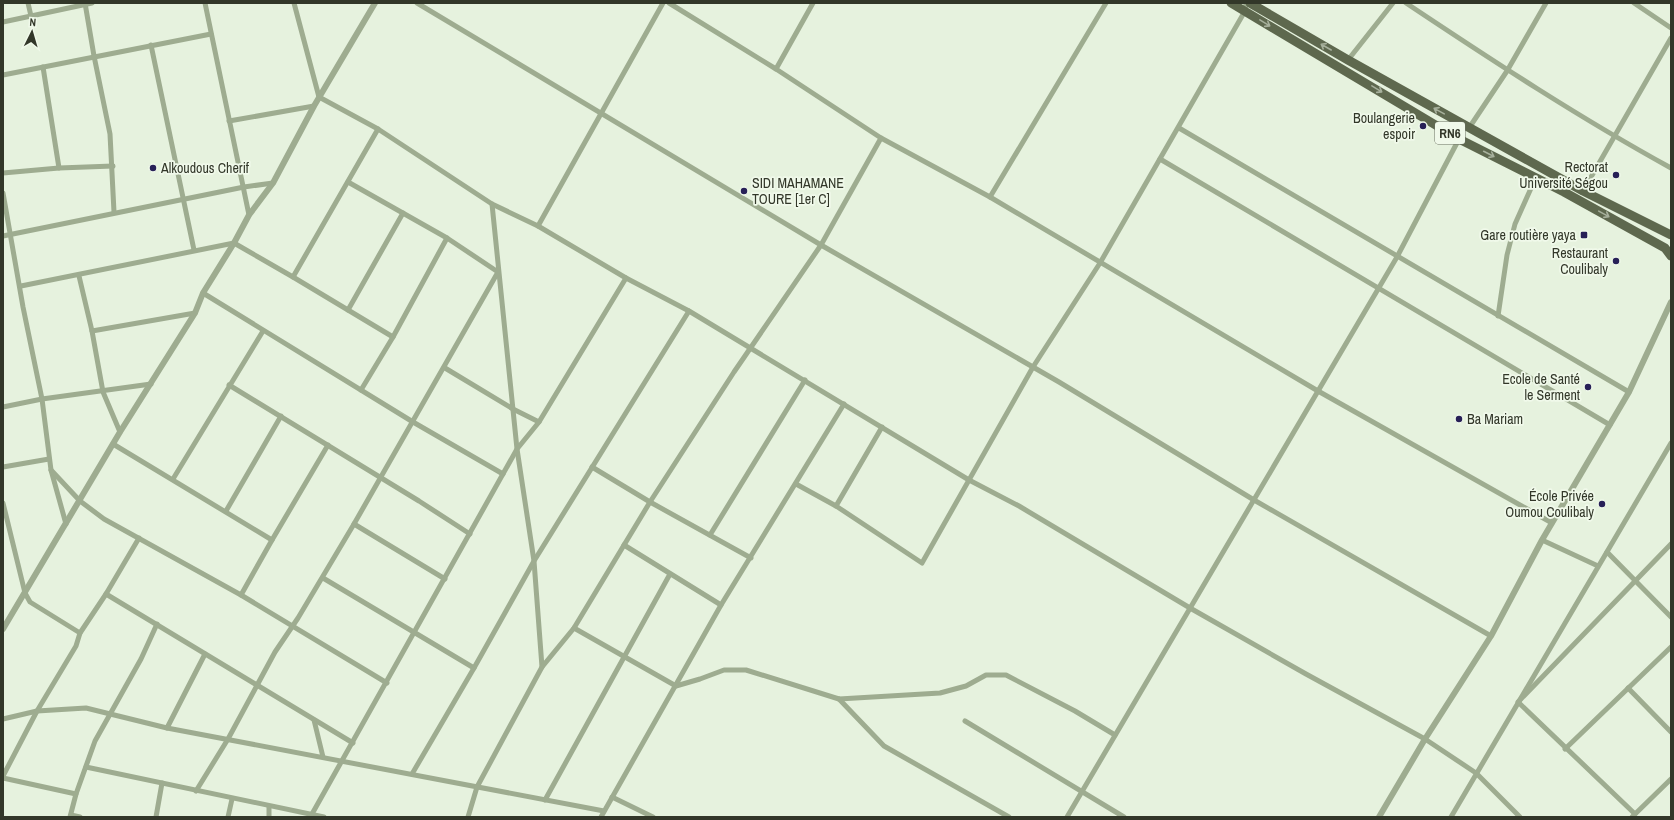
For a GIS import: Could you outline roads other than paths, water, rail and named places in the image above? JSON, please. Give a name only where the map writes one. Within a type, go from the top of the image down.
[{"type":"highway","name":"RN6","points":[[1231,3],[1247,6],[1348,60],[1583,191],[1671,234]]},
{"type":"highway","name":"RN6","points":[[1247,6],[1459,139],[1536,177],[1665,248],[1671,256]]},
{"type":"street","points":[[28,3],[31,16]]},
{"type":"street","points":[[3,22],[92,3]]},
{"type":"street","points":[[205,3],[249,215]]},
{"type":"street","points":[[294,3],[319,97],[378,129],[492,204],[538,226],[626,278],[689,312],[805,380],[969,480],[1019,506],[1190,608],[1425,739],[1476,774],[1520,817]]},
{"type":"street","points":[[3,630],[120,432],[152,384],[195,313],[203,293],[234,244],[249,215],[273,183],[319,97],[375,3]]},
{"type":"street","points":[[417,3],[821,245],[1033,367],[1254,500],[1491,636]]},
{"type":"street","points":[[538,226],[662,3]]},
{"type":"street","points":[[669,3],[776,69],[882,138],[990,197],[1318,391],[1552,523]]},
{"type":"street","points":[[776,69],[813,3]]},
{"type":"street","points":[[990,197],[1106,3]]},
{"type":"street","points":[[1348,60],[1393,3]]},
{"type":"street","points":[[1406,3],[1508,71],[1615,138],[1671,168]]},
{"type":"street","points":[[1469,128],[1508,71],[1546,3]]},
{"type":"street","points":[[1634,3],[1671,28]]},
{"type":"street","points":[[85,4],[110,134],[113,166],[114,212]]},
{"type":"street","points":[[796,484],[836,506],[922,563],[1033,367],[1100,263],[1179,128],[1247,6]]},
{"type":"street","points":[[3,75],[212,34]]},
{"type":"street","points":[[1583,191],[1615,138],[1671,38]]},
{"type":"street","points":[[151,45],[194,250]]},
{"type":"street","points":[[43,67],[59,168]]},
{"type":"street","points":[[229,121],[314,106]]},
{"type":"street","points":[[1179,128],[1629,392]]},
{"type":"street","points":[[294,276],[378,129]]},
{"type":"street","points":[[468,817],[477,787],[542,667],[574,628],[650,502],[750,348],[821,245],[882,138]]},
{"type":"street","points":[[1067,817],[1397,257],[1459,139]]},
{"type":"street","points":[[1160,159],[1610,425]]},
{"type":"street","points":[[3,173],[59,168],[113,166]]},
{"type":"street","points":[[1498,316],[1507,255],[1516,224],[1536,177]]},
{"type":"street","points":[[348,182],[447,238],[498,272]]},
{"type":"street","points":[[3,236],[244,186],[273,183]]},
{"type":"street","points":[[3,193],[21,286],[23,307],[42,399],[51,470],[66,524]]},
{"type":"street","points":[[492,204],[517,449],[534,561],[542,667]]},
{"type":"street","points":[[348,310],[403,213]]},
{"type":"street","points":[[361,390],[447,238]]},
{"type":"street","points":[[21,286],[79,276],[194,250],[234,244],[294,276],[392,337]]},
{"type":"street","points":[[196,791],[228,739],[293,625],[323,578],[445,368],[498,272]]},
{"type":"street","points":[[79,276],[92,331],[103,392],[120,432]]},
{"type":"street","points":[[312,814],[387,683],[502,474],[517,449],[539,422],[626,278]]},
{"type":"street","points":[[203,293],[413,422],[502,474]]},
{"type":"street","points":[[1379,817],[1425,739],[1491,636],[1542,540],[1629,392],[1671,302]]},
{"type":"street","points":[[412,774],[534,561],[689,312]]},
{"type":"street","points":[[92,331],[195,313]]},
{"type":"street","points":[[173,479],[263,331]]},
{"type":"street","points":[[445,368],[513,409],[539,422]]},
{"type":"street","points":[[710,535],[805,380]]},
{"type":"street","points":[[3,407],[42,399],[103,392],[152,384]]},
{"type":"street","points":[[229,386],[281,416],[470,534]]},
{"type":"street","points":[[601,817],[721,605],[844,404]]},
{"type":"street","points":[[226,511],[281,416]]},
{"type":"street","points":[[836,506],[882,427]]},
{"type":"street","points":[[1451,817],[1671,443]]},
{"type":"street","points":[[113,444],[272,540]]},
{"type":"street","points":[[241,595],[328,445]]},
{"type":"street","points":[[3,467],[49,459]]},
{"type":"street","points":[[592,467],[650,502],[751,558]]},
{"type":"street","points":[[51,470],[80,500],[104,519],[293,625],[387,683]]},
{"type":"street","points":[[3,504],[6,527],[25,593],[30,602],[80,633]]},
{"type":"street","points":[[354,524],[445,579]]},
{"type":"street","points":[[76,794],[3,777],[37,711],[76,646],[80,633],[106,594],[139,538]]},
{"type":"street","points":[[1542,540],[1598,566]]},
{"type":"street","points":[[1518,702],[1671,544]]},
{"type":"street","points":[[624,546],[721,605]]},
{"type":"street","points":[[1607,552],[1671,617]]},
{"type":"street","points":[[545,800],[670,574]]},
{"type":"street","points":[[323,578],[474,668]]},
{"type":"street","points":[[106,594],[353,743]]},
{"type":"street","points":[[80,817],[70,816],[76,794],[95,742],[141,659],[156,624]]},
{"type":"street","points":[[574,628],[676,686],[724,670],[746,670],[839,699],[940,693],[966,686],[986,675],[1006,675],[1075,711],[1115,735]]},
{"type":"street","points":[[1566,749],[1671,646]]},
{"type":"street","points":[[167,728],[205,654]]},
{"type":"street","points":[[1628,688],[1671,732]]},
{"type":"street","points":[[839,699],[884,746],[1009,817]]},
{"type":"street","points":[[1518,702],[1633,816],[1671,779]]},
{"type":"street","points":[[3,718],[37,711],[86,708],[167,728],[604,811]]},
{"type":"street","points":[[314,720],[323,757]]},
{"type":"street","points":[[965,721],[1124,817]]},
{"type":"street","points":[[86,767],[321,817]]},
{"type":"street","points":[[156,817],[162,783]]},
{"type":"street","points":[[612,797],[653,817]]},
{"type":"street","points":[[228,817],[232,799]]},
{"type":"street","points":[[269,807],[269,817]]},
{"type":"place","name":"Boulangerie espoir","points":[[1423,126]]},
{"type":"place","name":"Alkoudous Cherif","points":[[153,168]]},
{"type":"place","name":"Rectorat Université Ségou","points":[[1616,175]]},
{"type":"place","name":"SIDI MAHAMANE TOURE [1er C]","points":[[744,191]]},
{"type":"place","name":"Gare routière yaya","points":[[1584,235]]},
{"type":"place","name":"Restaurant Coulibaly","points":[[1616,261]]},
{"type":"place","name":"Ecole de Santé le Serment","points":[[1588,387]]},
{"type":"place","name":"Ba Mariam","points":[[1459,419]]},
{"type":"place","name":"École Privée Oumou Coulibaly","points":[[1602,504]]}]
